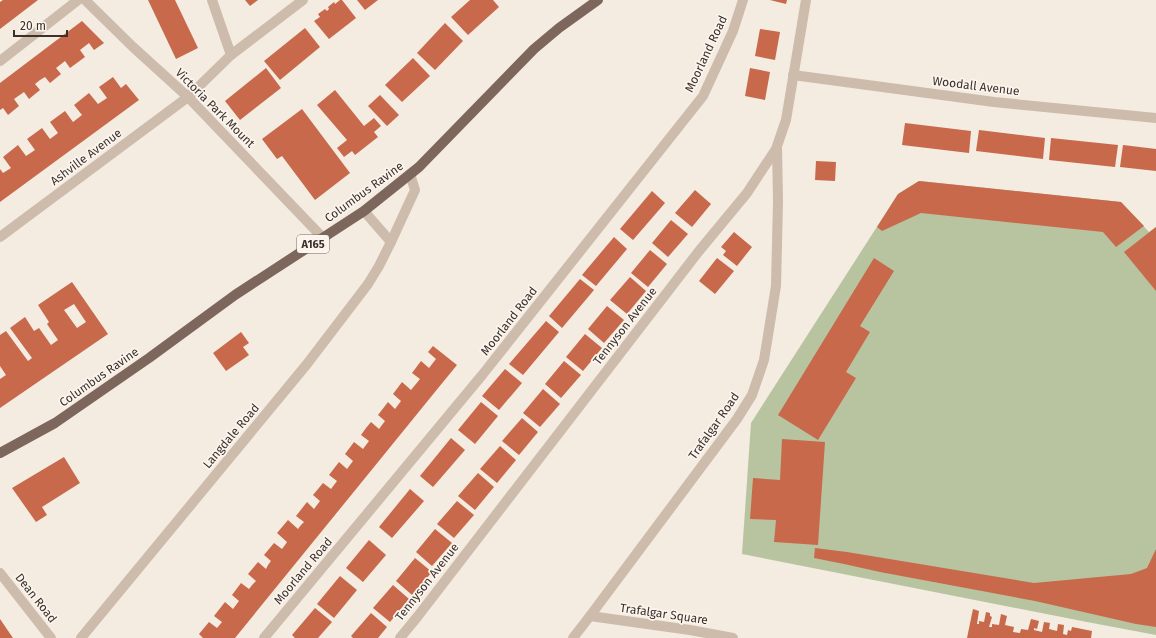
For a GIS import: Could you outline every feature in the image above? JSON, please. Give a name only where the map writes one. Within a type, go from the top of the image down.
[{"type":"main road","name":"Columbus Ravine","points":[[0,454],[55,423],[149,358],[235,295],[364,211],[419,167],[534,49],[559,28],[598,0]]},
{"type":"street","points":[[0,61],[78,0]]},
{"type":"street","name":"Victoria Park Mount","points":[[85,0],[133,47],[188,97],[323,238]]},
{"type":"street","points":[[212,0],[231,55]]},
{"type":"street","name":"Ashville Avenue","points":[[0,237],[188,97],[231,55],[303,0]]},
{"type":"street","name":"Moorland Road","points":[[264,638],[484,374],[703,96],[733,31],[743,0]]},
{"type":"street","name":"Tennyson Avenue","points":[[400,638],[699,251],[746,193],[776,149],[786,120],[806,0]]},
{"type":"street","name":"Woodall Avenue","points":[[793,75],[994,102],[1156,118]]},
{"type":"street","name":"Trafalgar Road","points":[[573,638],[737,419],[752,395],[764,360],[776,286],[778,201],[777,143]]},
{"type":"street","name":"Langdale Road","points":[[81,638],[307,364],[368,284],[391,242],[415,190],[410,174]]},
{"type":"street","points":[[364,211],[391,242]]},
{"type":"street","name":"Dean Road","points":[[0,573],[51,638]]},
{"type":"street","name":"Trafalgar Square","points":[[590,616],[687,634],[733,638]]},
{"type":"green space","points":[[919,181],[1121,202],[1149,232],[1156,227],[1156,635],[742,554],[751,423],[898,194]]},
{"type":"building","points":[[3,0],[38,0],[0,29],[0,2]]},
{"type":"building","points":[[148,0],[175,0],[198,48],[176,59]]},
{"type":"building","points":[[245,0],[258,0],[250,6]]},
{"type":"building","points":[[342,0],[356,18],[329,39],[314,21],[320,17],[318,14],[325,9],[327,11],[329,9],[328,7],[334,2],[335,4]]},
{"type":"building","points":[[357,0],[378,0],[365,10]]},
{"type":"building","points":[[470,0],[493,0],[499,7],[468,35],[451,17]]},
{"type":"building","points":[[770,0],[787,0],[786,4]]},
{"type":"building","points":[[82,21],[104,43],[94,50],[89,43],[80,50],[85,57],[70,68],[65,61],[56,68],[61,74],[50,83],[45,77],[40,80],[35,84],[40,90],[29,99],[24,92],[14,99],[19,106],[8,115],[3,108],[0,110],[0,83]]},
{"type":"building","points":[[445,23],[463,41],[435,70],[417,53]]},
{"type":"building","points":[[305,28],[320,47],[280,80],[264,61]]},
{"type":"building","points":[[760,29],[780,32],[775,60],[755,56]]},
{"type":"building","points":[[413,58],[430,76],[402,102],[385,85]]},
{"type":"building","points":[[266,68],[281,88],[240,120],[225,101]]},
{"type":"building","points":[[750,68],[770,72],[765,100],[745,96]]},
{"type":"building","points":[[113,77],[121,88],[126,84],[139,100],[0,202],[0,169],[3,173],[11,168],[3,157],[18,145],[26,156],[35,150],[27,139],[42,128],[50,139],[58,133],[50,122],[65,111],[73,122],[82,115],[74,105],[89,93],[98,104],[107,98],[99,87]]},
{"type":"building","points":[[335,90],[364,126],[374,118],[381,126],[374,132],[378,137],[355,155],[352,151],[344,157],[337,148],[347,140],[317,105]]},
{"type":"building","points":[[380,95],[399,115],[387,126],[368,106]]},
{"type":"building","points":[[302,109],[350,173],[315,200],[282,156],[277,159],[262,139]]},
{"type":"building","points":[[905,123],[971,131],[969,153],[902,145]]},
{"type":"building","points":[[979,130],[1045,138],[1043,159],[976,151]]},
{"type":"building","points":[[1051,138],[1118,145],[1115,167],[1049,160]]},
{"type":"building","points":[[1123,145],[1156,149],[1156,171],[1120,167]]},
{"type":"building","points":[[816,161],[836,162],[835,181],[815,180]]},
{"type":"building","points":[[919,181],[1121,202],[1144,226],[1116,247],[1103,232],[921,213],[882,231],[877,227],[898,194]]},
{"type":"building","points":[[695,190],[711,204],[692,227],[675,213]]},
{"type":"building","points":[[652,191],[665,203],[633,240],[620,229]]},
{"type":"building","points":[[671,220],[688,234],[668,257],[652,243]]},
{"type":"building","points":[[1156,227],[1156,291],[1124,252]]},
{"type":"building","points":[[734,232],[752,247],[737,266],[723,255],[726,251],[721,247]]},
{"type":"building","points":[[614,237],[627,249],[596,286],[582,275]]},
{"type":"building","points":[[650,250],[667,264],[648,287],[631,273]]},
{"type":"building","points":[[717,258],[734,271],[715,294],[699,281]]},
{"type":"building","points":[[874,258],[894,271],[860,326],[870,332],[846,372],[856,378],[818,440],[778,415]]},
{"type":"building","points":[[630,277],[646,291],[627,314],[610,300]]},
{"type":"building","points":[[580,279],[594,290],[562,328],[549,316]]},
{"type":"building","points":[[72,282],[108,334],[0,408],[0,379],[6,375],[0,366],[0,335],[6,331],[28,361],[32,358],[10,328],[25,317],[34,331],[39,328],[51,345],[58,340],[47,324],[49,322],[38,305]],"holes":[[[74,304],[86,322],[77,328],[64,310]]]},
{"type":"building","points":[[607,306],[624,320],[604,343],[588,329]]},
{"type":"building","points":[[546,321],[559,332],[523,375],[509,364]]},
{"type":"building","points":[[241,332],[249,343],[243,347],[249,355],[226,371],[213,353]]},
{"type":"building","points":[[585,334],[602,348],[583,371],[566,357]]},
{"type":"building","points":[[433,346],[457,365],[235,638],[203,638],[199,634],[209,622],[217,628],[222,622],[214,616],[225,602],[233,609],[239,601],[232,595],[241,583],[249,589],[256,581],[248,574],[258,562],[266,569],[271,561],[264,555],[274,543],[282,549],[285,545],[287,542],[277,533],[288,520],[298,529],[304,522],[296,516],[307,502],[314,509],[320,501],[313,495],[323,483],[331,489],[337,481],[329,475],[339,462],[347,469],[353,461],[345,454],[354,442],[363,449],[369,441],[361,435],[366,428],[371,422],[379,429],[385,421],[378,415],[388,402],[395,409],[401,401],[393,394],[402,382],[411,390],[420,379],[412,373],[421,361],[429,368],[436,359],[428,352]]},
{"type":"building","points":[[564,361],[581,375],[561,398],[545,384]]},
{"type":"building","points":[[505,369],[522,383],[499,410],[482,396]]},
{"type":"building","points":[[543,389],[560,404],[540,427],[523,413]]},
{"type":"building","points":[[481,402],[498,416],[475,444],[458,430]]},
{"type":"building","points":[[522,418],[538,432],[519,455],[502,441]]},
{"type":"building","points":[[451,438],[465,450],[433,487],[420,476]]},
{"type":"building","points":[[782,439],[825,442],[818,545],[774,542],[776,520],[750,519],[753,478],[780,480]]},
{"type":"building","points":[[500,446],[516,460],[497,483],[480,469]]},
{"type":"building","points":[[64,457],[80,483],[42,507],[47,515],[36,522],[12,488]]},
{"type":"building","points":[[478,473],[494,487],[475,510],[458,496]]},
{"type":"building","points":[[410,489],[424,501],[392,538],[379,527]]},
{"type":"building","points":[[457,501],[474,515],[454,538],[437,524]]},
{"type":"building","points":[[435,529],[452,543],[432,566],[416,552]]},
{"type":"building","points":[[369,540],[386,555],[363,582],[346,568]]},
{"type":"building","points":[[815,548],[1034,583],[1131,574],[1147,568],[1156,549],[1156,627],[1136,624],[1035,601],[814,558]]},
{"type":"building","points":[[415,558],[432,572],[412,595],[396,581]]},
{"type":"building","points":[[340,576],[357,590],[334,618],[317,604]]},
{"type":"building","points":[[393,585],[409,599],[390,622],[373,608]]},
{"type":"building","points":[[315,608],[332,622],[318,638],[295,638],[292,635]]},
{"type":"building","points":[[973,609],[979,611],[977,624],[979,624],[979,621],[984,622],[986,612],[990,613],[990,616],[992,617],[989,627],[992,627],[992,624],[999,625],[1001,614],[1007,616],[1005,625],[1014,627],[1013,632],[1020,633],[1021,629],[1028,630],[1031,619],[1039,621],[1037,629],[1034,628],[1034,630],[1042,632],[1044,622],[1050,623],[1049,629],[1057,631],[1058,624],[1064,625],[1063,634],[1067,635],[1068,630],[1071,631],[1072,627],[1092,631],[1091,638],[967,638]]},
{"type":"building","points":[[371,613],[387,627],[378,638],[353,638],[351,636]]},
{"type":"building","points":[[0,619],[13,638],[0,638]]}]
